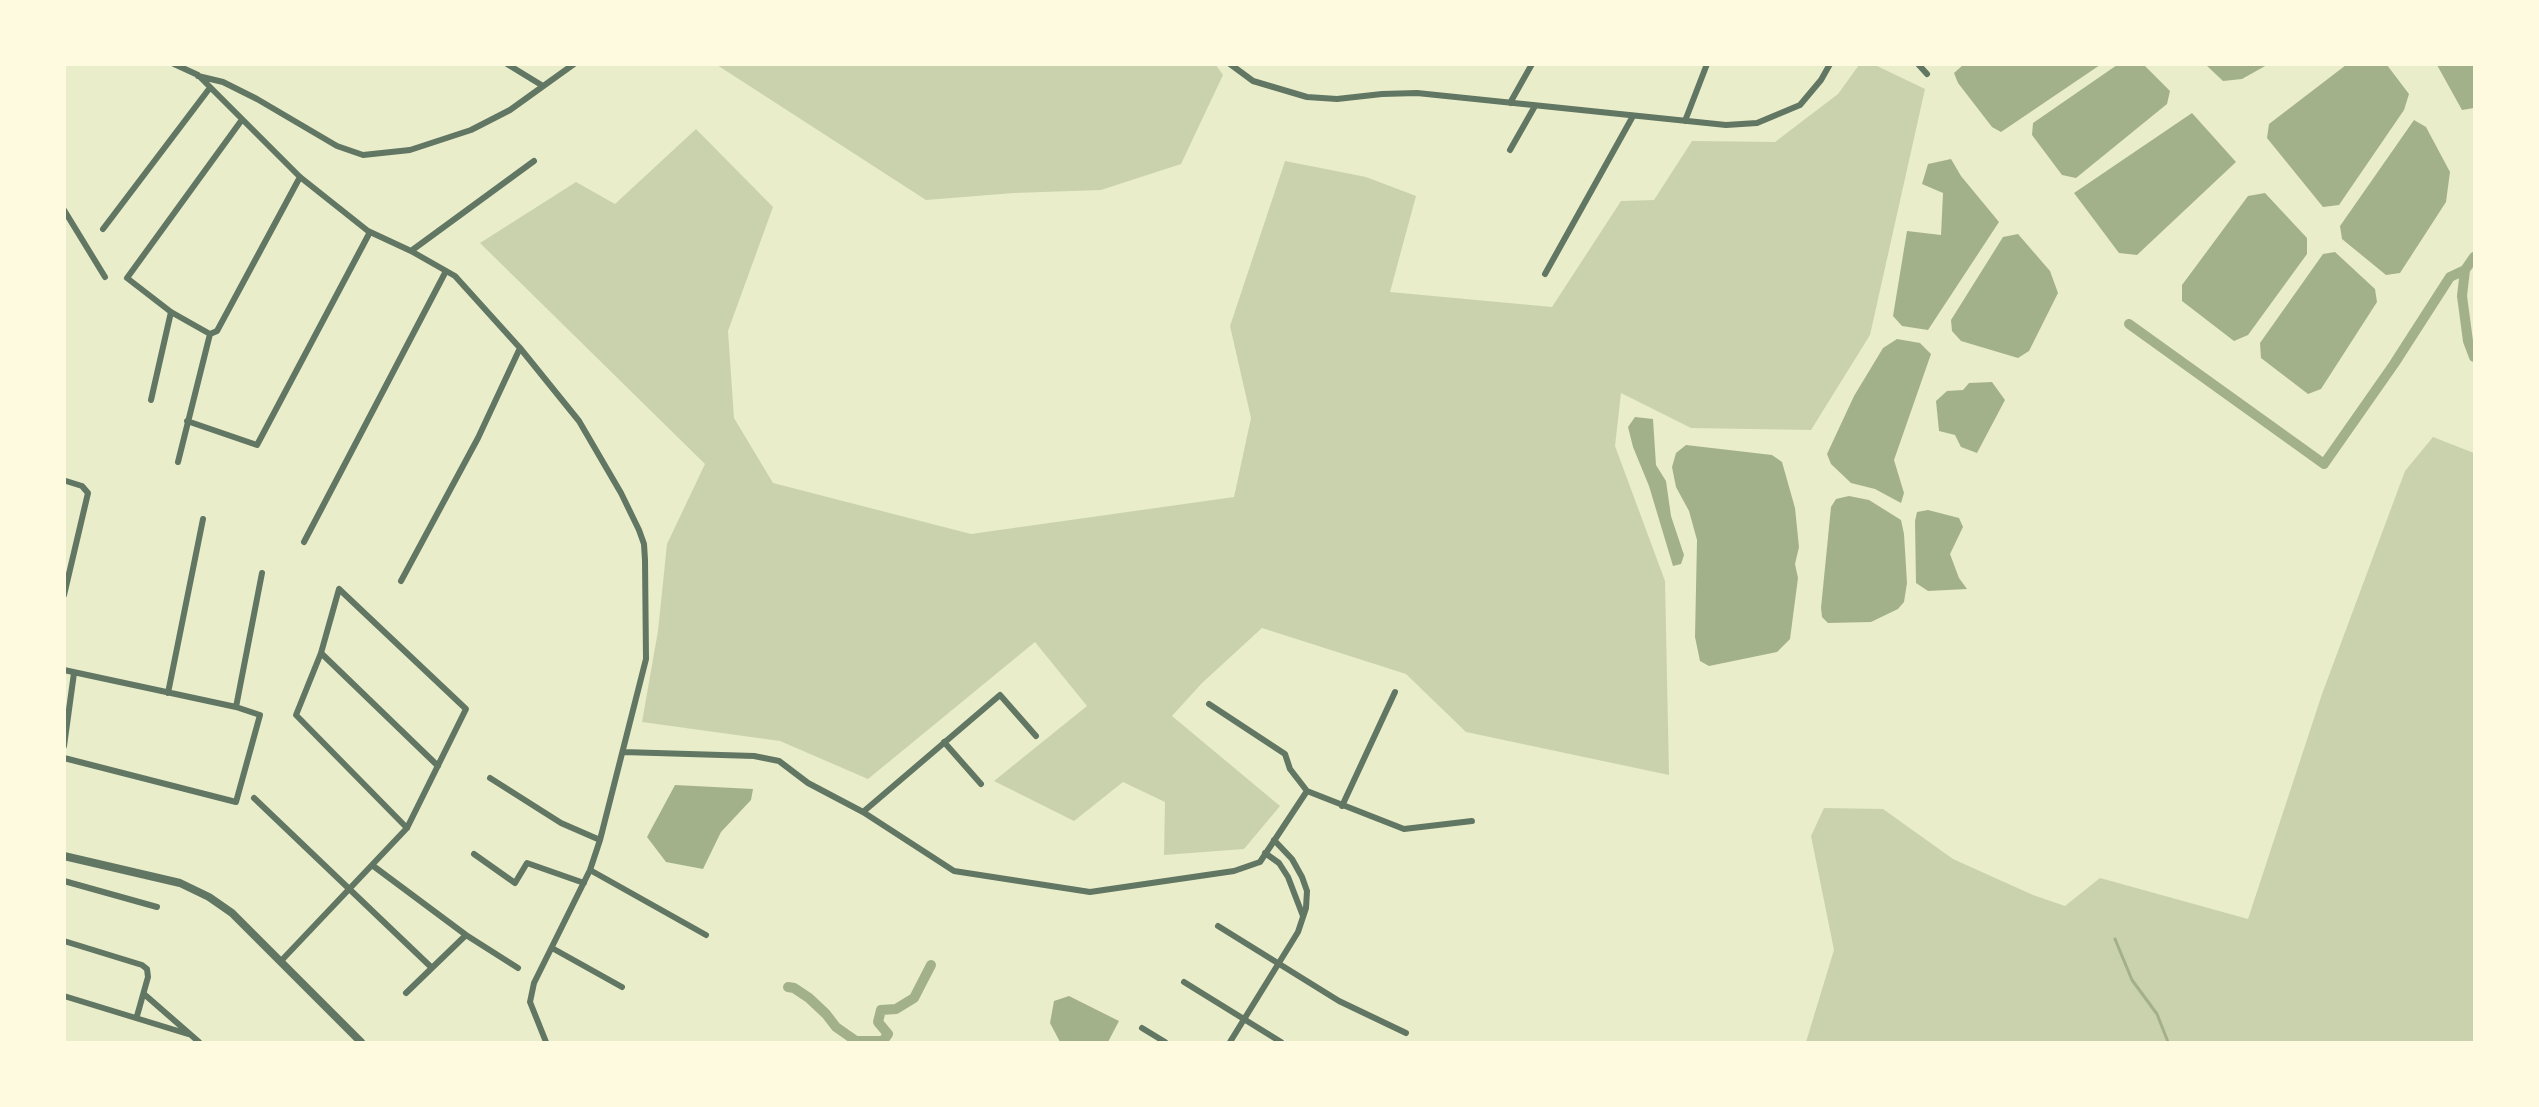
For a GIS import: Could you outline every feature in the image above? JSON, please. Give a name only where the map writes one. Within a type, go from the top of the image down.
[{"type":"street","points":[[174,64],[198,75],[223,82],[257,99],[337,146],[363,155],[410,150],[471,130],[510,110],[574,64]]},
{"type":"street","points":[[507,64],[543,86]]},
{"type":"street","points":[[1230,64],[1253,81],[1307,98],[1337,99],[1417,93],[1726,125],[1756,123],[1800,105],[1821,80],[1830,64]]},
{"type":"street","points":[[1510,103],[1533,64]]},
{"type":"street","points":[[1685,121],[1707,64]]},
{"type":"street","points":[[1918,64],[1927,74]]},
{"type":"street","points":[[198,75],[300,177],[370,232],[411,251],[455,276],[520,348],[579,421],[621,493],[644,544],[646,659],[600,840],[590,870],[534,983],[530,1002],[546,1042]]},
{"type":"street","points":[[103,229],[210,89]]},
{"type":"street","points":[[1510,150],[1535,106]]},
{"type":"street","points":[[1545,274],[1633,116]]},
{"type":"street","points":[[210,334],[171,312],[127,278],[241,120]]},
{"type":"street","points":[[411,251],[534,161]]},
{"type":"street","points":[[210,334],[217,331],[300,177]]},
{"type":"street","points":[[64,210],[105,277]]},
{"type":"street","points":[[187,421],[257,445],[370,232]]},
{"type":"street","points":[[304,542],[446,272]]},
{"type":"street","points":[[151,400],[171,312]]},
{"type":"street","points":[[178,462],[210,334]]},
{"type":"street","points":[[401,581],[478,438],[520,348]]},
{"type":"street","points":[[64,595],[88,493],[82,486],[66,481]]},
{"type":"street","points":[[168,693],[203,519]]},
{"type":"street","points":[[236,707],[262,573]]},
{"type":"street","points":[[281,961],[407,828],[466,709],[339,589],[321,653],[296,715],[407,828]]},
{"type":"street","points":[[321,653],[438,766]]},
{"type":"street","points":[[64,670],[236,707],[260,715],[236,802],[64,758]]},
{"type":"street","points":[[64,746],[74,672]]},
{"type":"street","points":[[1342,806],[1395,692]]},
{"type":"street","points":[[863,812],[1000,695],[1036,736]]},
{"type":"street","points":[[1209,704],[1285,754],[1290,769],[1307,791],[1404,829],[1472,821]]},
{"type":"street","points":[[944,742],[981,784]]},
{"type":"street","points":[[623,752],[754,756],[779,761],[808,783],[863,812],[954,871],[1090,892],[1234,871],[1260,862],[1307,791]]},
{"type":"street","points":[[490,778],[561,824],[600,840]]},
{"type":"street","points":[[254,798],[431,967]]},
{"type":"street","points":[[1230,1042],[1298,932],[1308,900],[1302,877],[1292,859],[1274,840]]},
{"type":"street","points":[[1265,853],[1280,863],[1288,877],[1303,917]]},
{"type":"street","points":[[474,854],[515,883],[527,863],[584,883]]},
{"type":"street","points":[[64,856],[180,883],[209,897],[232,913],[362,1042]]},
{"type":"street","points":[[372,866],[466,935],[518,968]]},
{"type":"street","points":[[590,870],[706,935]]},
{"type":"street","points":[[64,881],[157,907]]},
{"type":"street","points":[[1218,926],[1339,1001],[1406,1033]]},
{"type":"street","points":[[406,993],[466,935]]},
{"type":"street","points":[[64,941],[142,965],[148,972],[137,1016]]},
{"type":"street","points":[[552,948],[622,987]]},
{"type":"street","points":[[1184,982],[1281,1042]]},
{"type":"street","points":[[144,994],[199,1042]]},
{"type":"street","points":[[64,996],[137,1016],[188,1034]]},
{"type":"street","points":[[1142,1028],[1165,1042]]},
{"type":"shaded area","points":[[717,65],[1216,65],[1223,75],[1181,164],[1101,190],[1014,193],[926,200]]},
{"type":"shaded area","points":[[1859,65],[1875,65],[1925,89],[1870,335],[1811,430],[1691,428],[1621,393],[1615,446],[1665,581],[1669,775],[1466,732],[1406,674],[1262,628],[1202,683],[1172,716],[1280,806],[1244,849],[1164,855],[1165,802],[1123,782],[1074,821],[994,781],[1087,706],[1035,642],[868,779],[780,741],[642,722],[658,631],[667,544],[705,464],[480,243],[576,182],[615,204],[696,129],[773,207],[728,331],[734,418],[773,483],[971,534],[1234,497],[1251,418],[1230,326],[1285,161],[1366,177],[1416,196],[1390,292],[1552,307],[1621,201],[1654,200],[1692,141],[1775,142],[1838,94]]},
{"type":"shaded area","points":[[1963,65],[2100,65],[2001,132],[1992,127],[1958,83],[1954,73]]},
{"type":"shaded area","points":[[2117,65],[2144,65],[2170,91],[2167,104],[2076,178],[2062,175],[2032,135],[2033,123]]},
{"type":"shaded area","points":[[2206,65],[2267,65],[2242,79],[2223,81]]},
{"type":"shaded area","points":[[2346,65],[2387,65],[2409,94],[2404,110],[2339,205],[2323,207],[2267,138],[2269,124]]},
{"type":"shaded area","points":[[2437,65],[2474,65],[2474,108],[2462,110]]},
{"type":"shaded area","points":[[2192,113],[2236,162],[2137,255],[2119,253],[2074,193]]},
{"type":"shaded area","points":[[2414,120],[2426,127],[2450,172],[2446,202],[2400,273],[2386,275],[2342,239],[2340,226]]},
{"type":"shaded area","points":[[1951,159],[1961,176],[1999,222],[1928,330],[1902,326],[1893,316],[1907,231],[1941,235],[1943,193],[1922,184],[1928,164]]},
{"type":"shaded area","points":[[2265,193],[2307,238],[2307,254],[2248,335],[2234,341],[2182,301],[2182,285],[2248,196]]},
{"type":"shaded area","points":[[2018,234],[2050,271],[2058,293],[2029,351],[2018,358],[1961,341],[1952,331],[1951,320],[2003,237]]},
{"type":"shaded area","points":[[2335,252],[2375,289],[2377,302],[2321,389],[2308,394],[2261,358],[2260,343],[2323,254]]},
{"type":"shaded area","points":[[1897,339],[1920,343],[1931,354],[1894,460],[1904,493],[1901,503],[1875,489],[1851,483],[1831,464],[1827,454],[1854,396],[1883,348]]},
{"type":"shaded area","points":[[1992,382],[2005,400],[1977,453],[1961,447],[1955,435],[1939,431],[1936,401],[1947,391],[1963,390],[1969,383]]},
{"type":"shaded area","points":[[1635,417],[1653,419],[1656,465],[1666,481],[1671,516],[1684,555],[1681,564],[1673,566],[1649,486],[1633,447],[1628,427]]},
{"type":"shaded area","points":[[2433,437],[2474,453],[2474,1042],[1806,1042],[1834,950],[1811,836],[1824,808],[1883,809],[1953,859],[2033,895],[2065,906],[2100,878],[2248,919],[2322,694],[2405,471]]},
{"type":"shaded area","points":[[1686,445],[1772,455],[1782,462],[1795,508],[1799,547],[1795,564],[1798,578],[1790,639],[1777,652],[1709,666],[1700,661],[1695,637],[1697,540],[1689,511],[1676,487],[1672,467],[1676,453]]},
{"type":"shaded area","points":[[1849,496],[1869,500],[1901,520],[1907,583],[1904,602],[1898,609],[1871,622],[1828,623],[1822,617],[1821,608],[1831,507],[1836,499]]},
{"type":"shaded area","points":[[1928,510],[1959,518],[1963,527],[1950,554],[1959,578],[1967,589],[1928,591],[1916,583],[1915,521],[1917,512]]},
{"type":"shaded area","points":[[675,785],[753,789],[751,800],[721,832],[703,869],[666,862],[647,837]]},
{"type":"shaded area","points":[[1069,996],[1119,1021],[1108,1042],[1060,1042],[1050,1023],[1054,1001]]},
{"type":"waterway","points":[[2474,257],[2465,270],[2462,296],[2468,341],[2474,357]]},
{"type":"waterway","points":[[2129,324],[2324,464],[2394,364],[2450,277],[2465,270]]},
{"type":"waterway","points":[[2115,939],[2132,980],[2157,1014],[2168,1042]]},
{"type":"waterway","points":[[788,987],[794,988],[809,998],[836,1027],[856,1041],[883,1041],[888,1034],[878,1022],[881,1010],[896,1009],[914,998],[931,965]]}]
